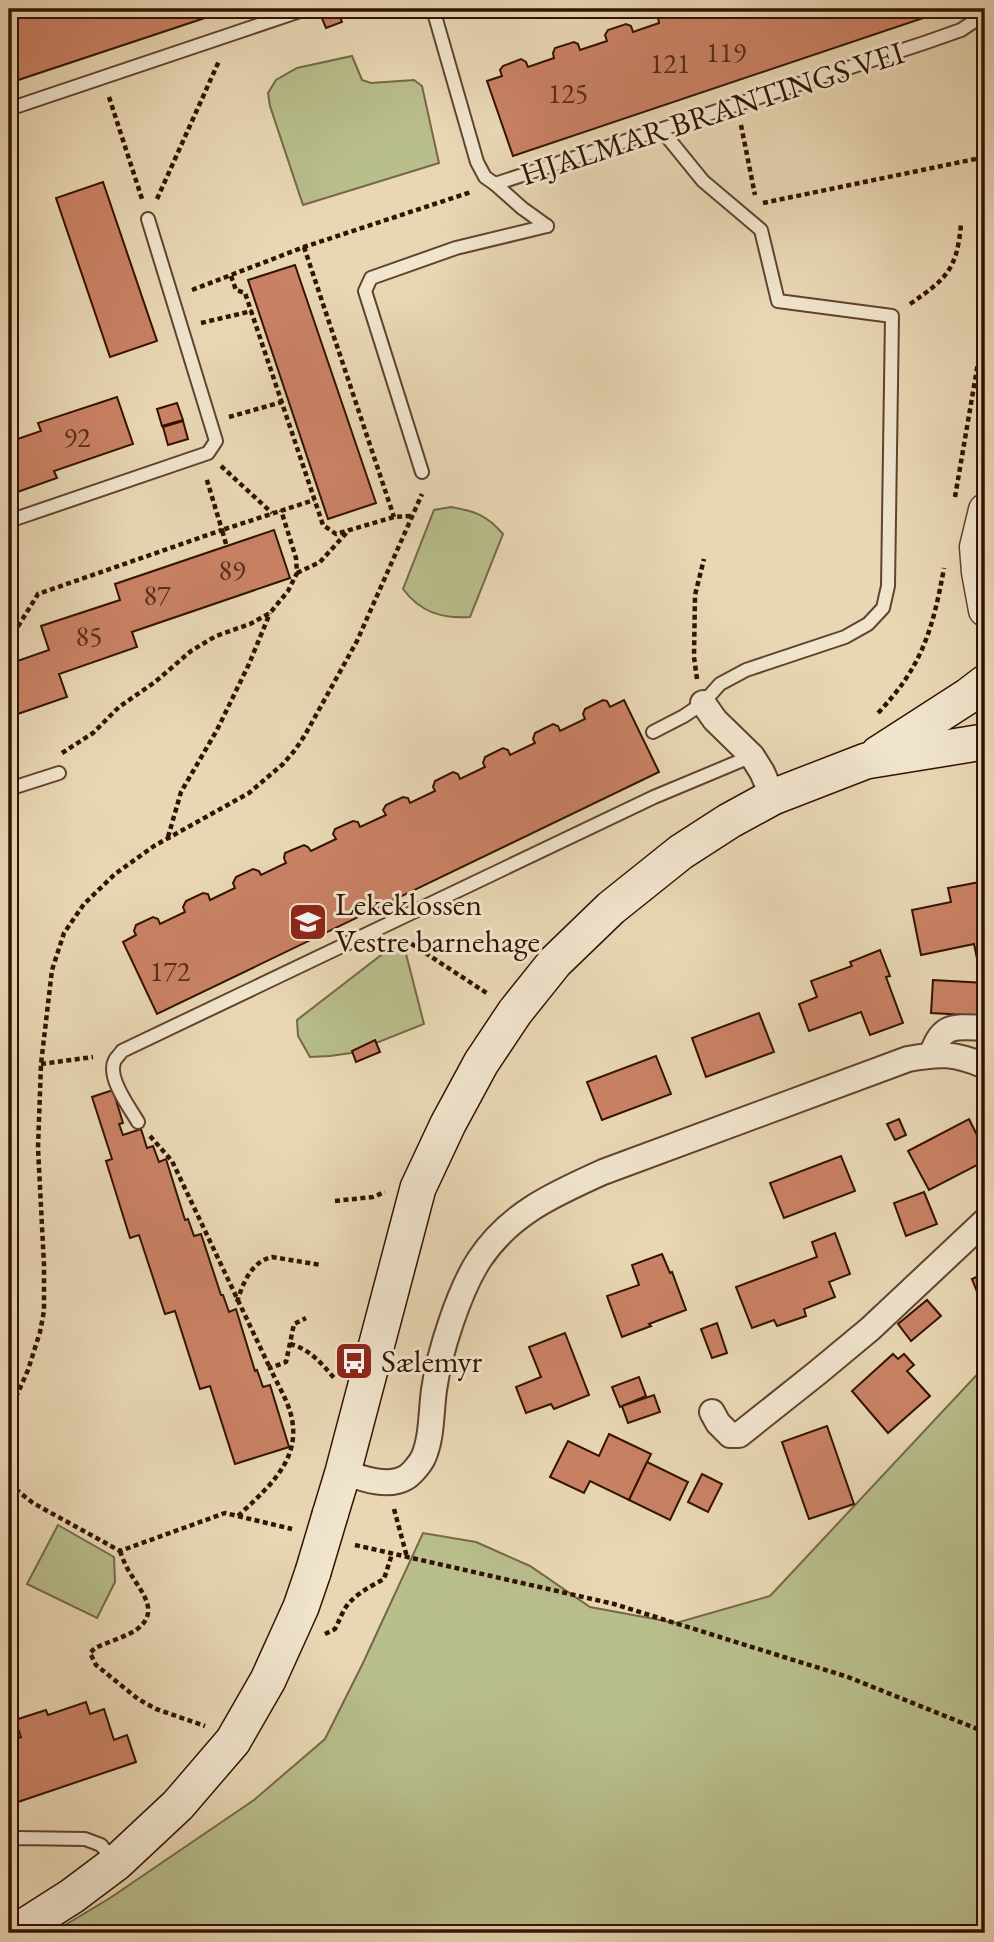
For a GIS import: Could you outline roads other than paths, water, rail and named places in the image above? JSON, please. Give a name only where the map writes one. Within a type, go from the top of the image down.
[{"type":"main road","points":[[866,761],[985,683]]},
{"type":"main road","points":[[14,1933],[72,1896],[116,1863],[178,1805],[233,1741],[268,1680],[301,1607],[313,1572],[316,1523],[343,1472],[418,1188],[481,1063],[514,1012],[555,962],[611,908],[681,852],[729,821],[783,792],[866,761],[977,743],[985,744]]},
{"type":"street","points":[[985,510],[976,547],[985,610]]},
{"type":"street","points":[[703,703],[715,720],[752,756],[762,772],[783,792]]},
{"type":"street","points":[[932,1055],[935,1043],[952,1027],[985,1028]]},
{"type":"street","points":[[343,1472],[383,1483],[405,1478],[422,1461],[427,1447],[434,1387],[443,1348],[465,1286],[492,1243],[513,1220],[556,1193],[603,1172],[908,1059],[958,1055],[985,1066]]},
{"type":"street","points":[[712,1412],[730,1435],[739,1435],[870,1329],[985,1221]]},
{"type":"lane","points":[[9,109],[231,34],[272,14],[306,9]]},
{"type":"lane","name":"HJALMAR BRANTINGS VEI","points":[[433,9],[477,162],[485,177],[495,184],[961,30],[985,14]]},
{"type":"lane","points":[[653,732],[684,716],[703,703],[720,684],[746,670],[845,637],[868,624],[883,608],[888,586],[892,316],[778,301],[761,230],[703,181],[668,138]]},
{"type":"lane","points":[[422,472],[365,290],[371,278],[456,247],[547,226],[495,184]]},
{"type":"lane","points":[[9,521],[204,455],[216,441],[148,219]]},
{"type":"lane","points":[[138,1122],[119,1091],[113,1068],[115,1059],[122,1051],[654,797],[752,756]]},
{"type":"lane","points":[[9,789],[59,773]]},
{"type":"lane","points":[[9,1840],[85,1839],[101,1845],[116,1863]]},
{"type":"place","name":"Lekeklossen Vestre barnehage","points":[[308,922]]},
{"type":"place","name":"Sælemyr","points":[[354,1361]]}]
